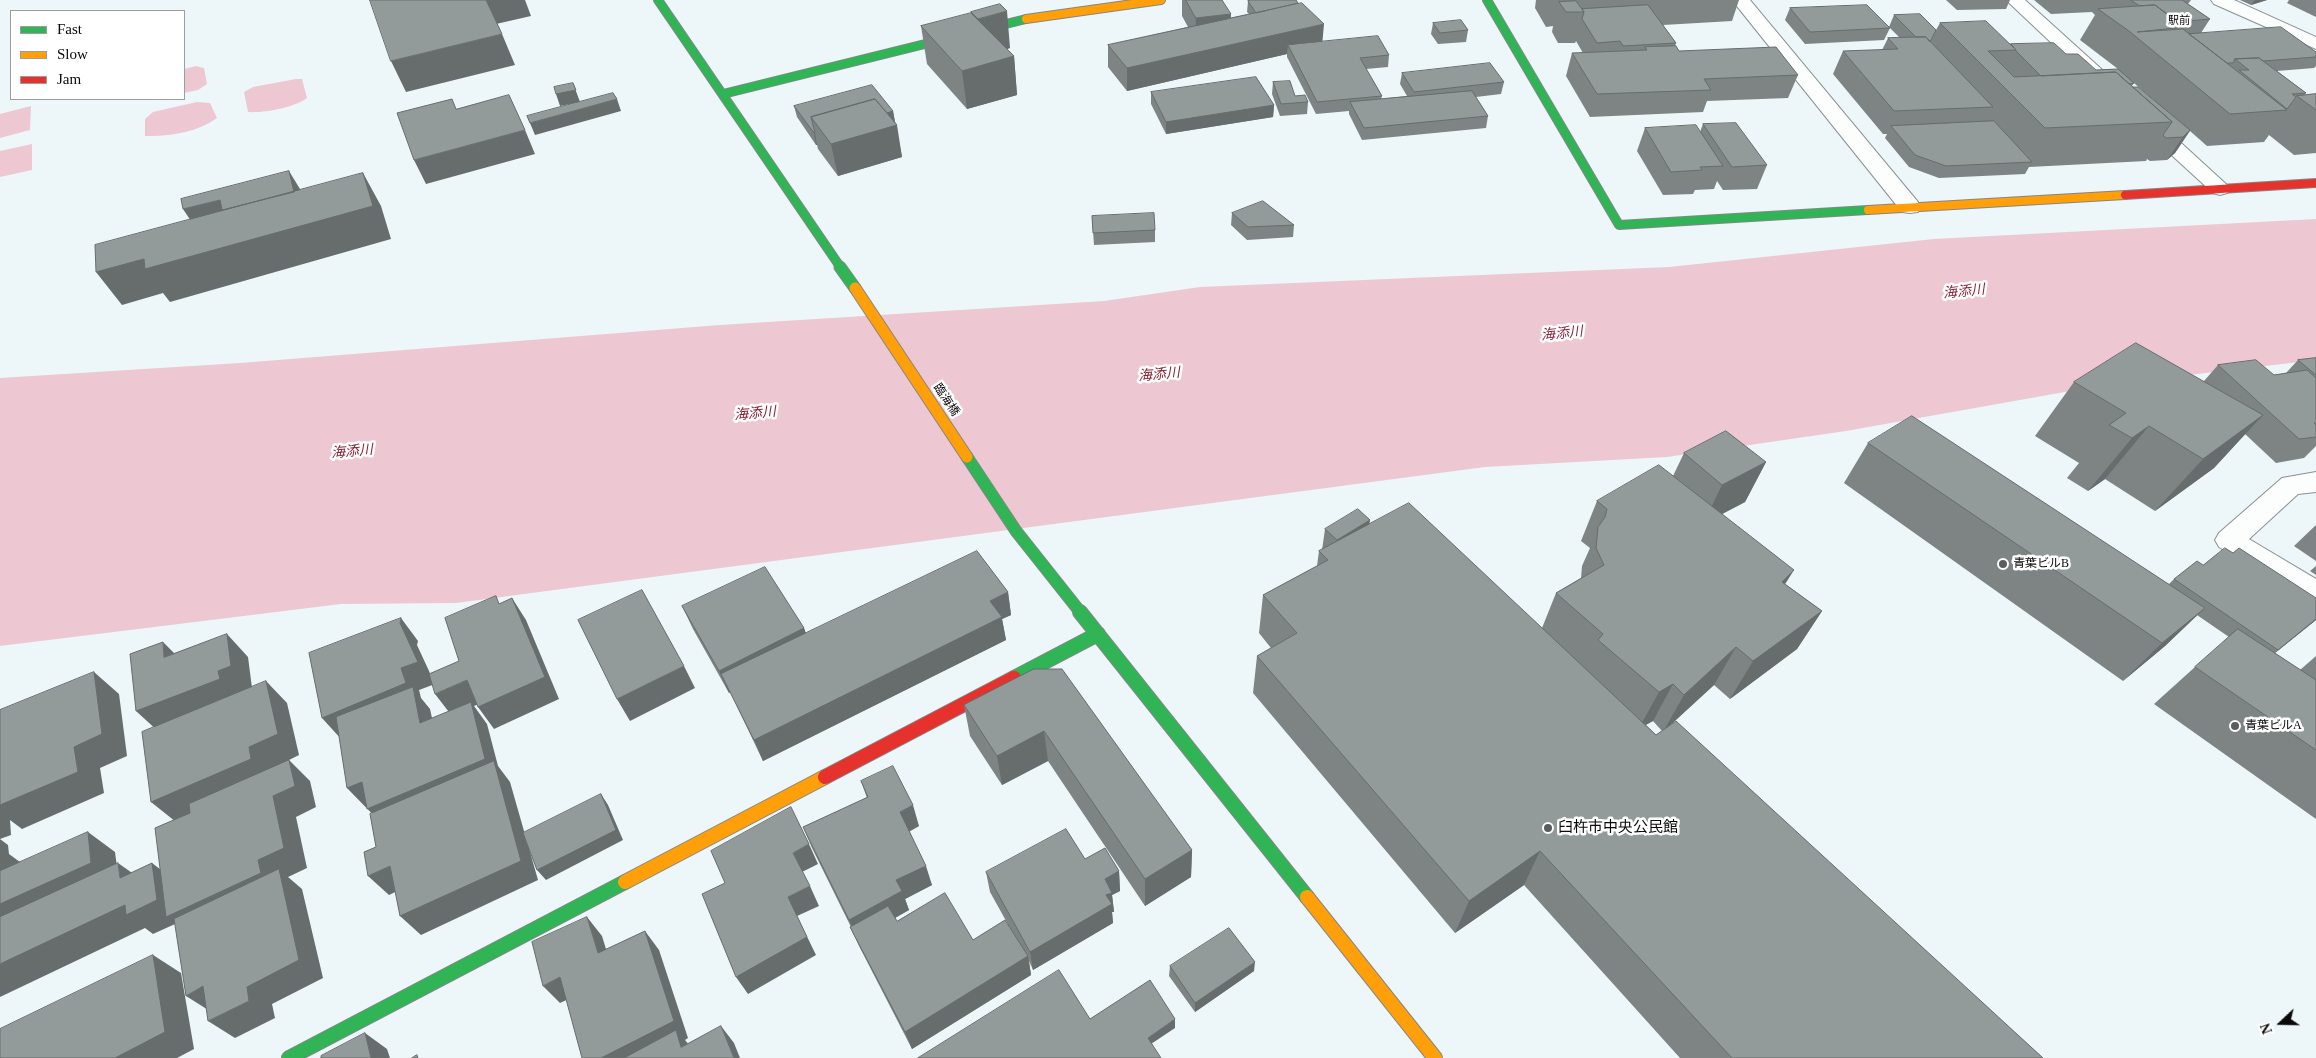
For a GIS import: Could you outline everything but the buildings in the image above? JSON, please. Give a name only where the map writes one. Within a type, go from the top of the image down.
[{"type":"street","name":"臨海橋","points":[[658,0],[853,285],[1016,530],[1435,1058]]},
{"type":"street","points":[[722,94],[1039,16],[1161,0]]},
{"type":"street","points":[[1487,0],[1619,225],[2316,183]]},
{"type":"street","points":[[1741,0],[1910,207]]},
{"type":"street","points":[[2015,0],[2118,94]]},
{"type":"street","points":[[2220,0],[2316,44]]},
{"type":"street","points":[[2132,108],[2220,189]]},
{"type":"street","points":[[2316,482],[2291,485],[2229,540],[2316,593]]},
{"type":"street","points":[[289,1058],[1098,634]]},
{"type":"water","points":[[196,66],[204,68],[207,84],[198,90],[185,93],[185,69]]},
{"type":"water","points":[[302,79],[307,98],[294,105],[279,109],[248,112],[244,92],[253,87]]},
{"type":"water","points":[[197,102],[210,103],[217,118],[201,127],[182,133],[145,136],[145,119],[153,112]]},
{"type":"water","points":[[31,106],[30,130],[0,138],[0,114]]},
{"type":"water","points":[[32,144],[32,170],[0,177],[0,151]]},
{"type":"water","name":"海添川","points":[[2316,219],[2316,360],[2104,385],[1846,431],[1667,457],[1485,467],[456,603],[341,604],[0,646],[0,378],[240,363],[720,325],[1104,301],[1200,287],[1669,267],[1934,239]]},
{"type":"traffic: fast","points":[[658,0],[855,288]]},
{"type":"traffic: fast","points":[[1487,0],[1619,225],[1868,210]]},
{"type":"traffic: fast","points":[[723,94],[1026,19]]},
{"type":"traffic: fast","points":[[967,457],[1016,531],[1307,897]]},
{"type":"traffic: fast","points":[[1014,678],[1098,634]]},
{"type":"traffic: fast","points":[[289,1058],[625,882]]},
{"type":"traffic: slow","points":[[1026,19],[1161,0]]},
{"type":"traffic: slow","points":[[1868,210],[2125,195]]},
{"type":"traffic: slow","points":[[855,288],[967,457]]},
{"type":"traffic: slow","points":[[625,882],[825,777]]},
{"type":"traffic: slow","points":[[1307,897],[1435,1058]]},
{"type":"traffic: jam","points":[[2125,195],[2316,183]]},
{"type":"traffic: jam","points":[[825,777],[1014,678]]},
{"type":"place","name":"青葉ビルB","points":[[2003,564]]},
{"type":"place","name":"青葉ビルA","points":[[2235,726]]},
{"type":"place","name":"臼杵市中央公民館","points":[[1548,828]]},
{"type":"district","name":"駅前","points":[[2179,21]]}]
